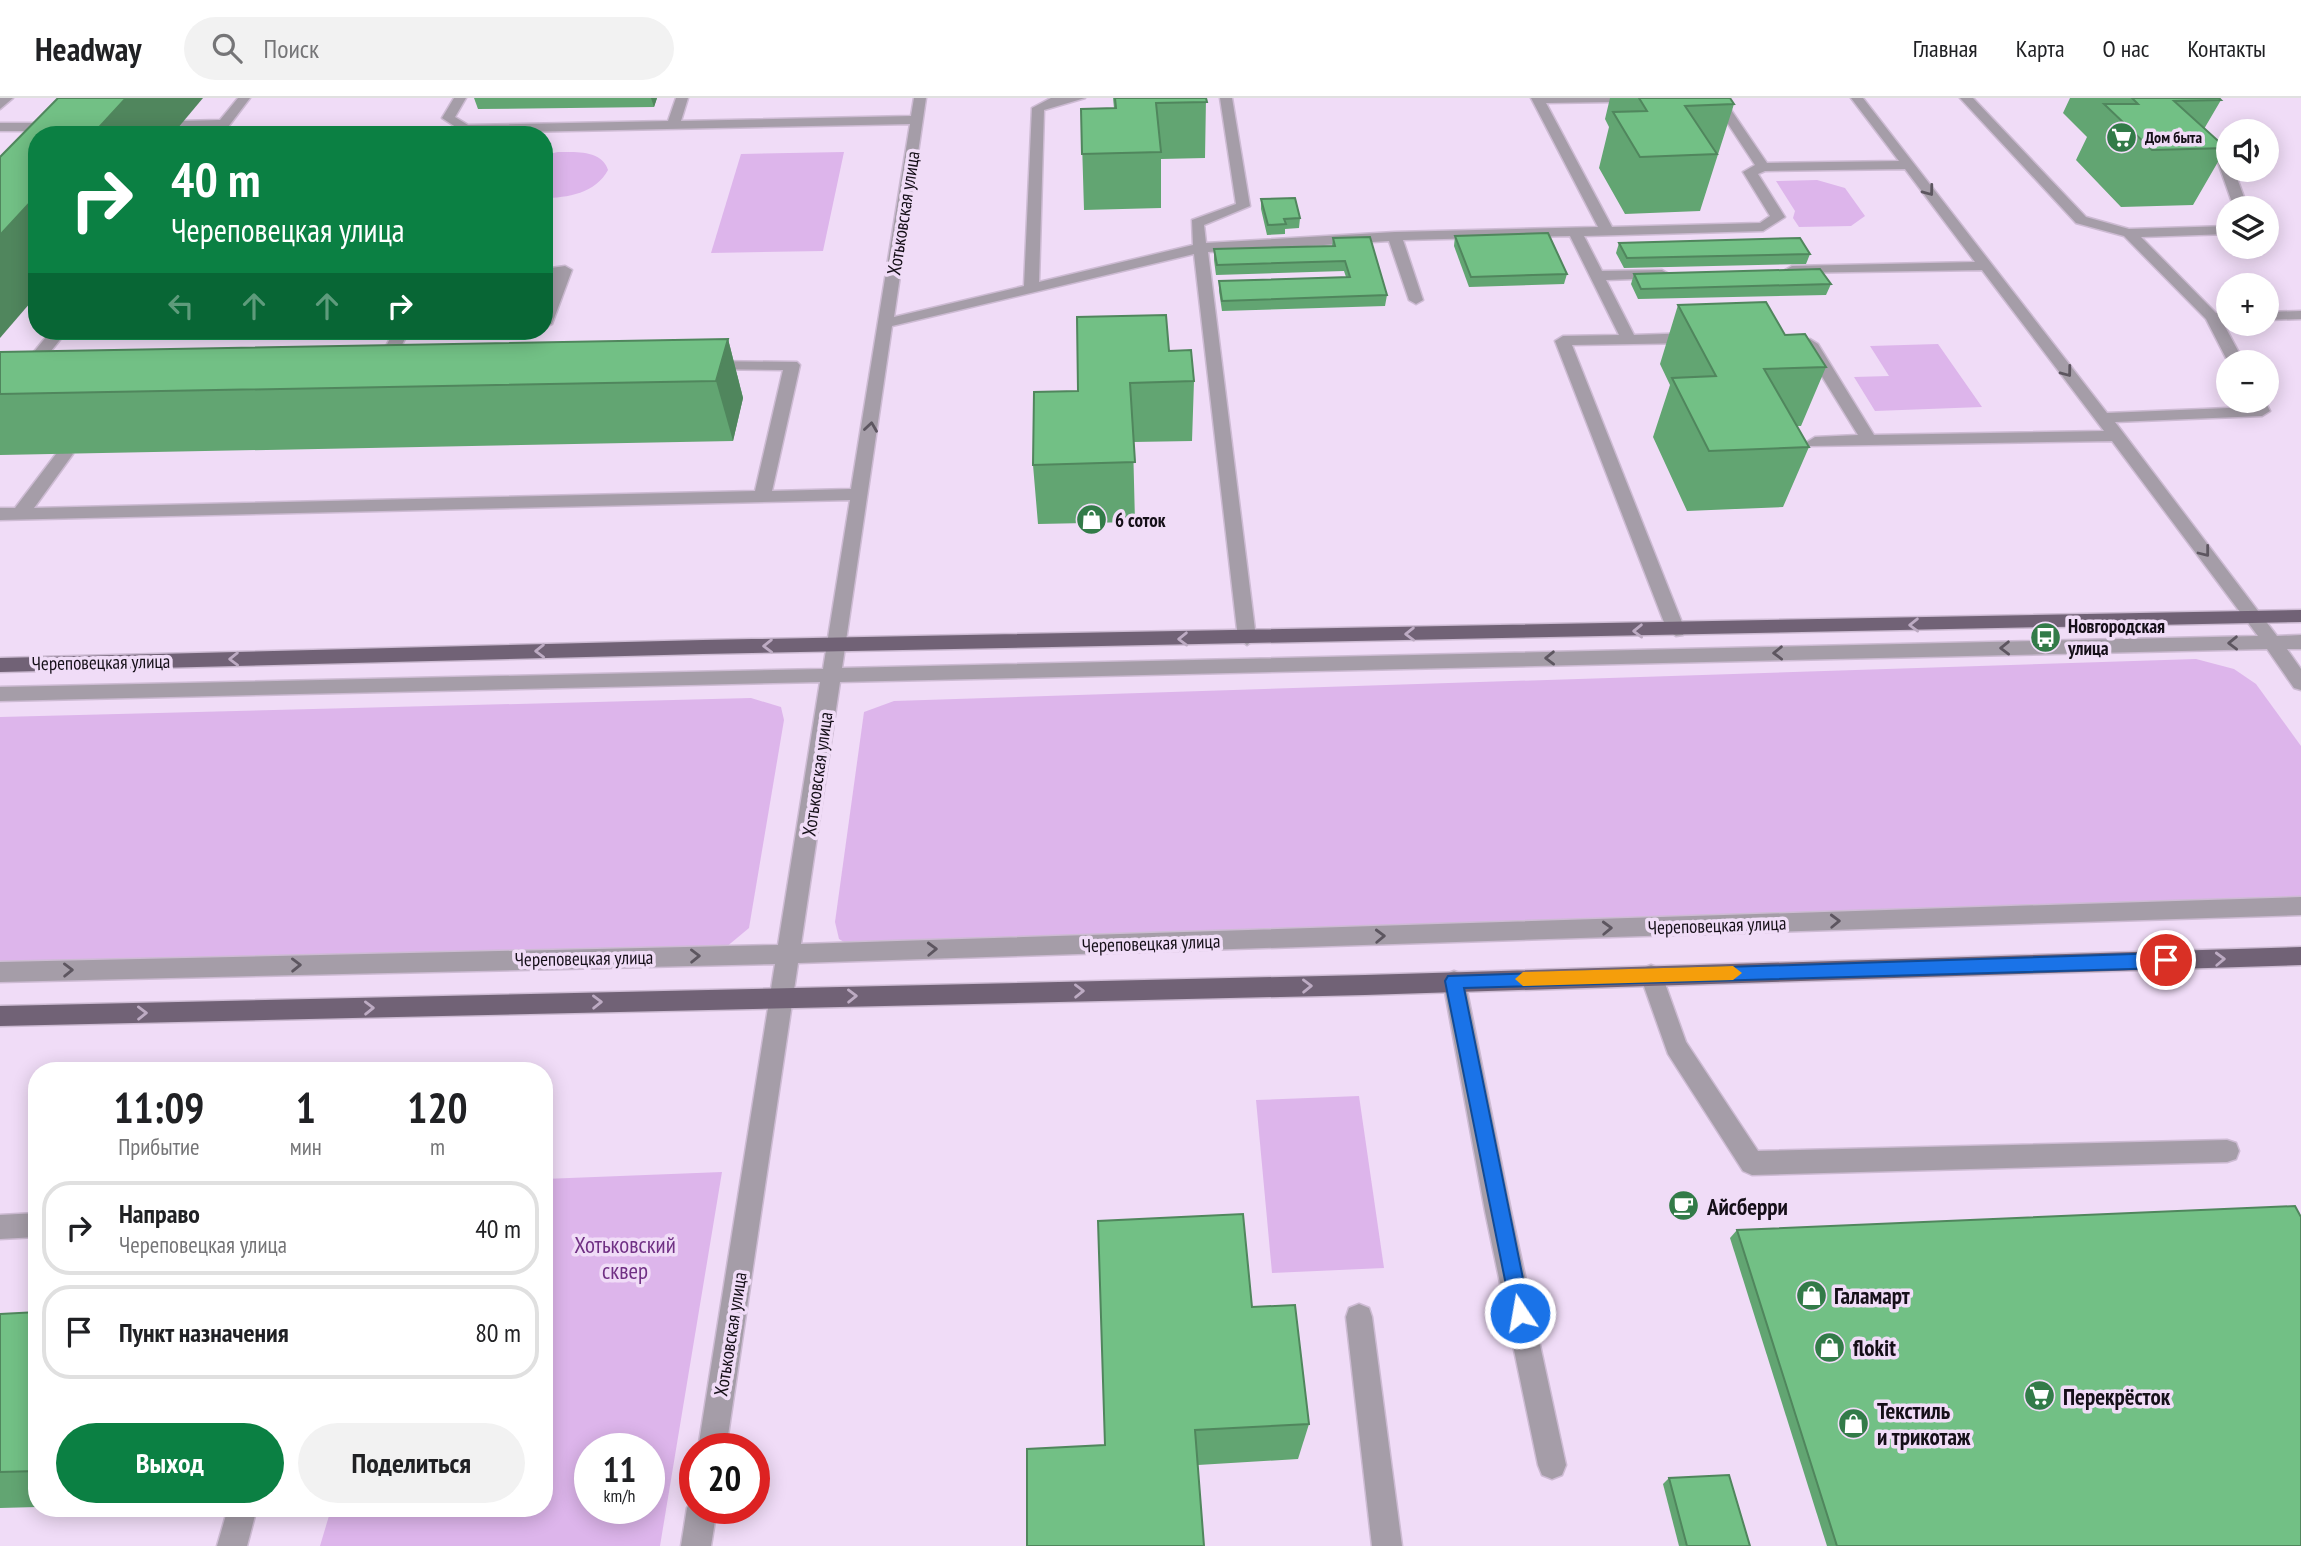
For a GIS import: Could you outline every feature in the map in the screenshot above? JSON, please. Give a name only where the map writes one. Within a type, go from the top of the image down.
[{"type":"main road","name":"Череповецкая улица","points":[[0,665],[836,645],[1676,631],[2301,615]]},
{"type":"main road","points":[[0,1016],[1454,981],[2301,956]]},
{"type":"street","points":[[0,105],[7,98]]},
{"type":"street","points":[[222,126],[244,98]]},
{"type":"street","points":[[460,98],[448,118],[461,126]]},
{"type":"street","points":[[673,125],[682,98]]},
{"type":"street","name":"Хотьковская улица","points":[[715,1433],[784,998],[920,98]]},
{"type":"street","points":[[1031,289],[1038,108],[1062,98],[1079,98]]},
{"type":"street","points":[[1226,98],[1242,206],[1197,223],[1247,638]]},
{"type":"street","points":[[1607,230],[1538,99],[1612,98]]},
{"type":"street","points":[[1717,98],[1763,167]]},
{"type":"street","points":[[1857,98],[2231,585],[2301,683]]},
{"type":"street","points":[[1966,98],[2081,220],[2129,233],[2216,230]]},
{"type":"street","points":[[2161,98],[2222,156],[2237,196]]},
{"type":"street","points":[[553,127],[917,120]]},
{"type":"street","points":[[180,125],[188,126]]},
{"type":"street","points":[[0,127],[28,127]]},
{"type":"street","points":[[886,323],[1199,248],[1395,236],[1763,228],[1778,217],[1750,172],[1763,167],[1908,164]]},
{"type":"street","points":[[1575,231],[1628,340]]},
{"type":"street","points":[[2129,233],[2216,313]]},
{"type":"street","points":[[1395,236],[1416,300]]},
{"type":"street","points":[[1783,271],[1986,266]]},
{"type":"street","points":[[553,270],[565,270],[553,301]]},
{"type":"street","points":[[1597,276],[1677,274]]},
{"type":"street","points":[[2279,316],[2301,315]]},
{"type":"street","points":[[1676,631],[1563,341],[1708,337]]},
{"type":"street","points":[[47,377],[22,377],[52,340]]},
{"type":"street","points":[[381,371],[396,340]]},
{"type":"street","points":[[1798,340],[1810,344],[1869,440]]},
{"type":"street","points":[[689,367],[792,365],[762,496]]},
{"type":"street","points":[[2103,418],[2217,413]]},
{"type":"street","points":[[1815,442],[2117,436]]},
{"type":"street","points":[[20,514],[65,454]]},
{"type":"street","points":[[0,514],[861,494]]},
{"type":"street","name":"Череповецкая улица","points":[[0,694],[2301,642]]},
{"type":"street","name":"Череповецкая улица","points":[[0,972],[790,954],[2301,906]]},
{"type":"street","points":[[1651,975],[1676,1047],[1752,1163],[2227,1151]]},
{"type":"street","points":[[1454,981],[1498,1211],[1552,1465]]},
{"type":"street","points":[[0,1227],[28,1225]]},
{"type":"street","points":[[1359,1317],[1387,1546]]},
{"type":"street","points":[[232,1546],[240,1517]]},
{"type":"street","points":[[696,1546],[699,1524]]},
{"type":"green space","points":[[580,152],[594,156],[605,163],[608,170],[603,178],[589,189],[553,198],[553,153]]},
{"type":"green space","points":[[844,152],[823,251],[711,253],[741,154]]},
{"type":"green space","points":[[1817,180],[1845,188],[1865,216],[1851,226],[1799,227],[1793,218],[1795,211],[1776,181]]},
{"type":"green space","points":[[1938,344],[1982,407],[1875,411],[1854,377],[1889,376],[1870,346]]},
{"type":"green space","points":[[2196,659],[2234,669],[2256,684],[2301,746],[2301,905],[856,949],[839,939],[835,922],[864,712],[894,701]]},
{"type":"green space","points":[[751,698],[781,707],[784,720],[749,928],[713,958],[0,976],[0,717]]},
{"type":"green space","points":[[1359,1096],[1384,1268],[1272,1273],[1256,1100]]},
{"type":"green space","name":"Хотьковский сквер","points":[[722,1172],[665,1516],[665,1433],[574,1433],[574,1524],[664,1524],[660,1546],[320,1546],[329,1517],[553,1517],[553,1179]]},
{"type":"building","points":[[58,98],[126,98],[100,126],[30,126]]},
{"type":"building","points":[[1115,98],[1206,98],[1207,102],[1156,103],[1161,152],[1082,154],[1081,109],[1116,108]]},
{"type":"building","points":[[1639,98],[1730,98],[1734,104],[1685,106],[1717,154],[1640,157],[1613,112],[1647,111]]},
{"type":"building","points":[[2132,98],[2219,98],[2221,100],[2174,101],[2216,139],[2216,148],[2152,150],[2104,104],[2138,104]]},
{"type":"building","points":[[28,129],[28,205],[0,235],[0,157]]},
{"type":"building","points":[[1295,198],[1300,218],[1284,219],[1286,224],[1268,225],[1261,199]]},
{"type":"building","points":[[1548,233],[1567,274],[1471,277],[1455,236]]},
{"type":"building","points":[[1370,237],[1387,295],[1222,301],[1219,281],[1350,277],[1345,261],[1217,265],[1214,249],[1335,246],[1333,238]]},
{"type":"building","points":[[1800,238],[1810,254],[1627,258],[1619,243]]},
{"type":"building","points":[[1820,269],[1831,284],[1641,289],[1634,274]]},
{"type":"building","points":[[1766,302],[1785,335],[1805,334],[1826,367],[1764,369],[1809,447],[1709,451],[1672,378],[1716,376],[1678,305]]},
{"type":"building","points":[[1166,315],[1169,351],[1191,350],[1194,381],[1130,383],[1135,462],[1033,465],[1034,392],[1078,391],[1077,317]]},
{"type":"building","points":[[728,339],[716,381],[0,394],[0,352]]},
{"type":"building","name":"Перекрёсток","points":[[2295,1206],[2301,1217],[2301,1546],[1837,1546],[1737,1230]]},
{"type":"building","points":[[1243,1214],[1252,1307],[1295,1305],[1309,1424],[1195,1430],[1204,1546],[1027,1546],[1027,1449],[1105,1445],[1098,1221]]},
{"type":"building","points":[[28,1312],[28,1471],[0,1472],[0,1314]]},
{"type":"building","points":[[1729,1475],[1750,1546],[1687,1546],[1669,1478]]},
{"type":"slow traffic","points":[[1523,979],[1733,973]]},
{"type":"place","name":"Дом быта","points":[[2122,137]]},
{"type":"place","name":"6 соток","points":[[1092,520]]},
{"type":"place","name":"Новгородская улица","points":[[2045,637]]},
{"type":"place","name":"Айсберри","points":[[1684,1206]]},
{"type":"place","name":"Галамарт","points":[[1811,1295]]},
{"type":"place","name":"flokit","points":[[1830,1347]]},
{"type":"place","name":"Перекрёсток","points":[[2040,1396]]},
{"type":"place","name":"Текстиль и трикотаж","points":[[1854,1423]]},
{"type":"route","points":[[1520,1313],[1454,981],[2166,960]]}]
